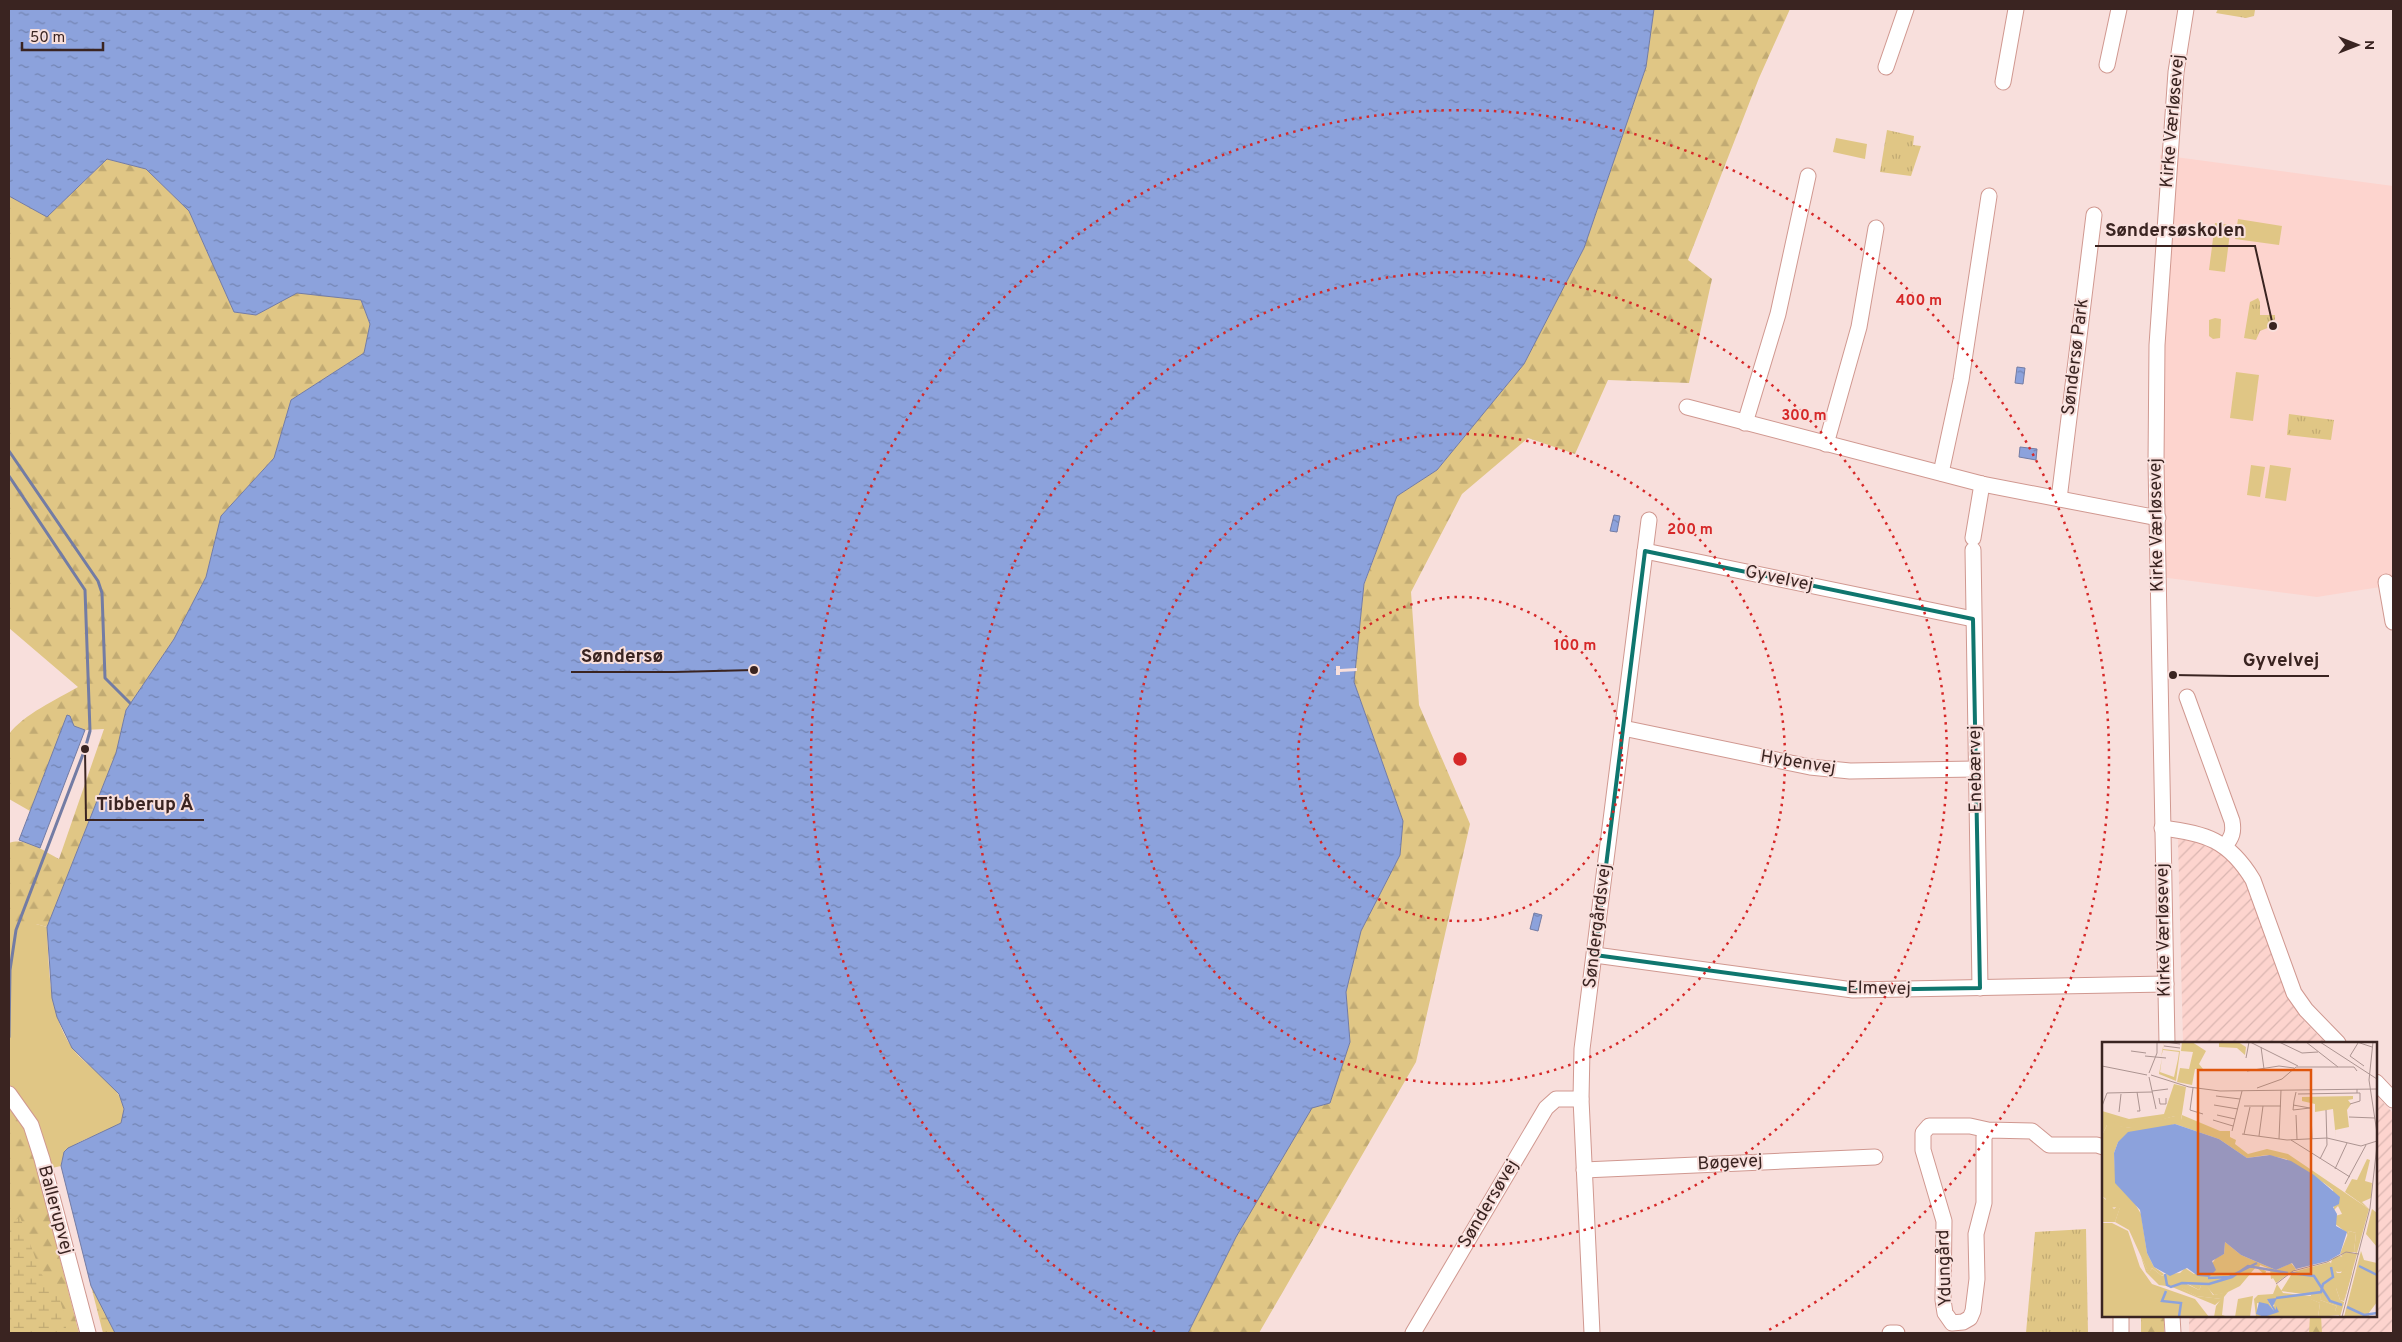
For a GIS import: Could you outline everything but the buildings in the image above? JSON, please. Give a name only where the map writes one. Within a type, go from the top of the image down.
[{"type":"street","points":[[1886,67],[1906,9]]},
{"type":"street","points":[[2003,82],[2016,9]]},
{"type":"street","points":[[2108,65],[2119,9]]},
{"type":"street","name":"Kirke Værløsevej","points":[[2167,1042],[2156,464],[2157,336],[2176,72],[2186,9]]},
{"type":"street","points":[[1745,423],[1778,314],[1808,176]]},
{"type":"street","points":[[1940,473],[1961,380],[1990,196]]},
{"type":"street","name":"Søndersø Park","points":[[2059,499],[2094,215]]},
{"type":"street","points":[[1826,444],[1859,327],[1876,228]]},
{"type":"street","points":[[1687,407],[1982,484],[2158,518]]},
{"type":"street","name":"Enebærvej","points":[[1980,988],[1973,544],[1982,484]]},
{"type":"street","name":"Søndergårdsvej","points":[[1592,1333],[1581,1099],[1582,1049],[1649,520]]},
{"type":"street","name":"Gyvelvej","points":[[1645,551],[1973,618]]},
{"type":"street","points":[[2386,582],[2393,622]]},
{"type":"street","points":[[2187,697],[2232,821],[2234,830],[2232,838],[2225,846]]},
{"type":"street","name":"Hybenvej","points":[[1623,728],[1810,767],[1850,771],[1976,769]]},
{"type":"street","points":[[2162,828],[2192,831],[2208,836],[2225,846],[2243,863],[2252,880],[2294,993],[2306,1010],[2337,1042]]},
{"type":"street","name":"Elmevej","points":[[1595,955],[1854,990],[2166,984]]},
{"type":"street","points":[[2377,1083],[2393,1100]]},
{"type":"street","name":"Ballerupvej","points":[[11,1096],[31,1125],[42,1159],[88,1333]]},
{"type":"street","name":"Søndersøvej","points":[[1413,1333],[1546,1108],[1556,1099],[1581,1099]]},
{"type":"street","name":"Ydungård","points":[[1988,1130],[1984,1137],[1984,1203],[1976,1234],[1977,1279],[1972,1311],[1970,1318],[1963,1322],[1952,1322],[1945,1314],[1943,1300],[1944,1221],[1923,1150],[1923,1134],[1929,1126],[1976,1126],[1988,1130],[2032,1131],[2049,1144],[2102,1147]]},
{"type":"street","name":"Bøgevej","points":[[1584,1170],[1875,1157]]},
{"type":"street","points":[[2121,1317],[2121,1333]]},
{"type":"street","points":[[2172,1317],[2173,1333]]},
{"type":"street","points":[[1890,1333],[1897,1333]]},
{"type":"highlighted area","points":[[1645,551],[1973,619],[1980,988],[1853,990],[1595,955]]},
{"type":"shaded area","points":[[2160,155],[2393,186],[2393,585],[2317,597],[2160,577],[2158,250]]},
{"type":"shaded area","points":[[2178,839],[2197,842],[2223,854],[2237,869],[2247,883],[2286,991],[2305,1022],[2325,1042],[2183,1042]]},
{"type":"shaded area","points":[[2377,1096],[2393,1113],[2393,1333],[2189,1333],[2189,1317],[2377,1317]]},
{"type":"green space","points":[[1654,9],[1790,9],[1759,78],[1688,260],[1712,279],[1689,383],[1608,380],[1575,454],[1528,438],[1462,494],[1411,592],[1419,705],[1470,824],[1416,1062],[1259,1333],[1188,1333],[1236,1237],[1312,1107],[1330,1103],[1350,1042],[1346,992],[1361,931],[1400,855],[1403,821],[1354,682],[1364,585],[1397,496],[1437,470],[1524,364],[1584,248],[1646,67]]},
{"type":"green space","points":[[2218,9],[2257,9],[2254,16],[2246,18],[2216,13]]},
{"type":"green space","points":[[1887,130],[1914,136],[1913,145],[1921,146],[1911,176],[1880,172]]},
{"type":"green space","points":[[1836,138],[1867,144],[1865,159],[1833,152]]},
{"type":"green space","points":[[107,159],[146,169],[189,211],[234,312],[256,315],[297,292],[361,300],[370,324],[364,353],[291,400],[274,458],[221,516],[206,577],[174,639],[126,710],[116,753],[47,927],[36,924],[9,924],[9,843],[29,843],[59,859],[104,729],[85,730],[74,726],[70,717],[67,716],[30,811],[9,799],[9,734],[31,714],[78,687],[9,628],[9,196],[47,217]]},
{"type":"green space","points":[[2238,219],[2282,226],[2279,245],[2235,239]]},
{"type":"green space","points":[[2215,223],[2231,225],[2225,272],[2209,270]]},
{"type":"green space","points":[[2258,298],[2260,302],[2260,315],[2275,315],[2275,319],[2270,327],[2260,331],[2256,340],[2244,338],[2250,302]]},
{"type":"green space","points":[[2221,319],[2220,338],[2213,339],[2209,336],[2209,320]]},
{"type":"green space","points":[[2236,372],[2259,375],[2253,421],[2230,418]]},
{"type":"green space","points":[[2289,414],[2334,420],[2331,440],[2287,435]]},
{"type":"green space","points":[[2251,465],[2265,467],[2260,497],[2247,495]]},
{"type":"green space","points":[[2270,465],[2291,468],[2286,501],[2265,498]]},
{"type":"green space","points":[[9,924],[36,924],[47,927],[51,990],[59,1021],[73,1049],[116,1092],[122,1101],[124,1112],[121,1123],[85,1139],[69,1149],[61,1166],[52,1168],[35,1118],[9,1084]]},
{"type":"green space","points":[[9,1108],[24,1127],[36,1165],[79,1333],[9,1333]]},
{"type":"green space","points":[[20,1217],[41,1273],[49,1286],[56,1288],[67,1322],[65,1333],[9,1333],[9,1225]]},
{"type":"green space","points":[[2086,1229],[2088,1333],[2026,1333],[2035,1232]]},
{"type":"green space","points":[[91,1286],[115,1333],[103,1333]]},
{"type":"green space","points":[[2141,1317],[2164,1317],[2164,1333],[2141,1333]]},
{"type":"green space","points":[[2310,1317],[2321,1317],[2322,1333],[2309,1333]]},
{"type":"water","points":[[9,9],[1654,9],[1646,67],[1584,248],[1524,364],[1437,470],[1397,496],[1364,584],[1354,682],[1403,821],[1400,855],[1361,931],[1346,992],[1350,1042],[1330,1103],[1312,1108],[1236,1237],[1188,1333],[115,1333],[91,1286],[61,1166],[64,1152],[68,1148],[121,1123],[124,1109],[119,1094],[72,1048],[57,1017],[52,998],[47,927],[116,753],[126,710],[174,639],[206,577],[221,516],[274,458],[291,400],[364,353],[370,324],[361,300],[297,293],[256,315],[234,312],[189,211],[146,169],[107,159],[47,217],[9,196]]},
{"type":"water","points":[[2017,367],[2025,368],[2023,384],[2015,383]]},
{"type":"water","points":[[2020,447],[2037,449],[2036,460],[2019,457]]},
{"type":"water","points":[[1614,515],[1620,516],[1617,532],[1610,531]]},
{"type":"water","points":[[67,715],[70,716],[74,726],[85,730],[40,848],[19,840]]},
{"type":"water","points":[[1534,913],[1542,915],[1538,931],[1530,929]]},
{"type":"pier","points":[[1336,666],[1340,666],[1340,669],[1357,668],[1357,671],[1340,672],[1340,675],[1336,675]]},
{"type":"waterway","points":[[9,451],[98,581],[102,593],[105,678],[130,703]]},
{"type":"waterway","points":[[9,476],[85,590],[90,731],[85,749],[16,930],[10,970],[9,1037]]},
{"type":"place","name":"Søndersøskolen","points":[[2273,326]]},
{"type":"place","name":"Søndersø","points":[[754,670]]},
{"type":"place","name":"Gyvelvej","points":[[2173,675]]},
{"type":"place","name":"Tibberup Å","points":[[85,749]]}]
